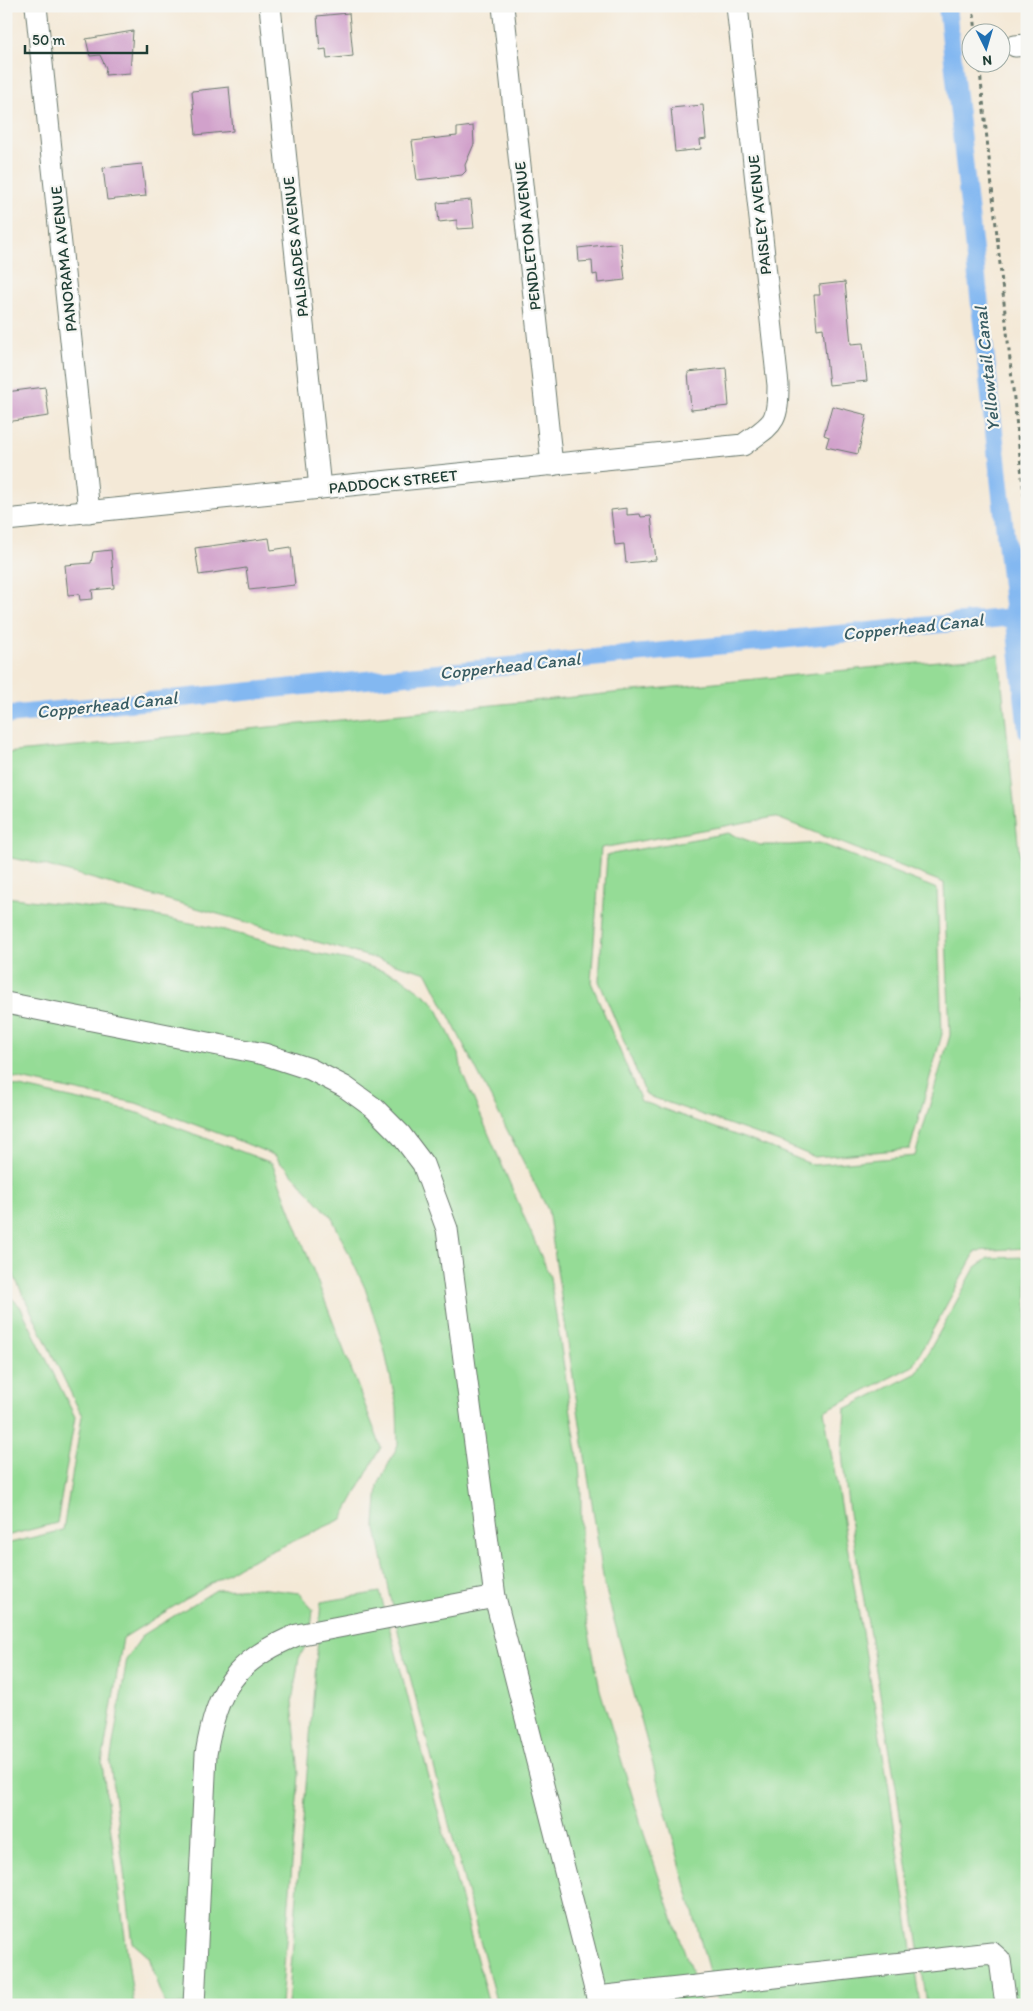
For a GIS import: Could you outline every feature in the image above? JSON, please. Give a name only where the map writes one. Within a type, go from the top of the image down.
[{"type":"street","name":"PANORAMA AVENUE","points":[[36,6],[89,512]]},
{"type":"street","name":"PALISADES AVENUE","points":[[270,6],[320,488]]},
{"type":"street","name":"PENDLETON AVENUE","points":[[503,6],[552,465]]},
{"type":"street","name":"PAISLEY AVENUE","points":[[737,6],[778,385],[778,405],[773,423]]},
{"type":"street","name":"PADDOCK STREET","points":[[6,520],[743,445],[773,423]]},
{"type":"street","points":[[6,1004],[264,1054],[310,1069],[346,1086],[374,1108],[401,1135],[423,1164],[448,1229],[495,1597],[598,2001],[992,1953],[1000,1960],[1006,2005]]},
{"type":"street","points":[[194,2005],[206,1754],[212,1722],[220,1698],[233,1678],[252,1658],[273,1644],[297,1635],[495,1597]]},
{"type":"path","points":[[974,6],[975,22]]},
{"type":"path","points":[[980,72],[1027,524]]},
{"type":"green space","points":[[999,655],[1027,931],[1027,1248],[976,1251],[913,1366],[824,1411],[889,1789],[920,2005],[718,2005],[604,1583],[548,1210],[427,973],[37,863],[6,857],[6,753]],"holes":[[[775,817],[944,883],[950,1035],[915,1156],[813,1165],[777,1150],[641,1101],[591,982],[601,848]]]},
{"type":"green space","points":[[728,833],[760,845],[819,843],[937,889],[942,1034],[910,1149],[814,1157],[779,1142],[646,1095],[599,981],[607,855]]},
{"type":"green space","points":[[6,897],[156,916],[220,929],[298,950],[349,960],[399,976],[430,999],[436,1007],[459,1054],[462,1072],[550,1277],[579,1464],[581,1492],[581,1591],[600,1690],[644,1834],[703,2005],[497,2005],[399,1635],[375,1525],[378,1485],[398,1445],[397,1407],[384,1348],[365,1288],[332,1218],[285,1166],[280,1163],[276,1156],[136,1103],[6,1076]]},
{"type":"green space","points":[[6,1084],[135,1112],[272,1163],[381,1447],[342,1519],[241,1565],[123,1638],[102,1763],[134,2005],[6,2005],[6,1544],[63,1530],[82,1416],[12,1272],[6,1269]]},
{"type":"green space","points":[[1027,1257],[1027,2005],[927,2005],[896,1787],[849,1513],[842,1453],[845,1409],[917,1373],[975,1268],[988,1258]]},
{"type":"green space","points":[[6,1293],[20,1306],[75,1417],[57,1523],[6,1536]]},
{"type":"green space","points":[[259,1588],[299,1593],[313,1610],[310,1638],[299,1658],[292,1702],[299,1774],[281,2005],[165,2005],[149,1957],[133,1943],[110,1763],[127,1658],[143,1635],[216,1590]]},
{"type":"green space","points":[[380,1592],[489,2005],[288,2005],[321,1602]]},
{"type":"building","points":[[349,13],[353,56],[327,59],[326,49],[320,50],[317,16]]},
{"type":"building","points":[[133,31],[130,73],[105,75],[106,68],[100,55],[90,56],[86,39]]},
{"type":"building","points":[[229,87],[233,131],[196,135],[192,91]]},
{"type":"building","points":[[703,105],[706,139],[700,140],[701,149],[675,152],[671,108]]},
{"type":"building","points":[[473,126],[474,144],[465,165],[466,171],[462,175],[417,180],[412,141],[457,136],[457,128]]},
{"type":"building","points":[[142,164],[146,196],[107,200],[103,168]]},
{"type":"building","points":[[471,200],[474,228],[457,229],[457,220],[439,222],[437,203]]},
{"type":"building","points":[[621,243],[625,280],[598,283],[597,274],[593,275],[592,261],[579,262],[578,248]]},
{"type":"building","points":[[845,282],[851,344],[863,343],[867,381],[829,385],[823,328],[817,329],[814,295],[820,295],[819,285]]},
{"type":"building","points":[[726,368],[729,406],[691,410],[688,372]]},
{"type":"building","points":[[45,387],[49,416],[6,422],[6,392]]},
{"type":"building","points":[[832,406],[867,415],[858,454],[826,447],[829,437],[824,435]]},
{"type":"building","points":[[627,508],[627,515],[640,514],[641,517],[651,516],[656,560],[626,563],[624,544],[615,545],[611,510]]},
{"type":"building","points":[[269,538],[271,550],[291,547],[295,585],[249,590],[246,568],[199,575],[195,548]]},
{"type":"building","points":[[111,550],[114,588],[92,590],[93,599],[80,600],[79,594],[68,595],[65,565],[91,563],[93,552]]},
{"type":"waterway","name":"Yellowtail Canal","points":[[947,6],[1027,731]]},
{"type":"waterway","name":"Copperhead Canal","points":[[6,715],[1014,617]]}]
